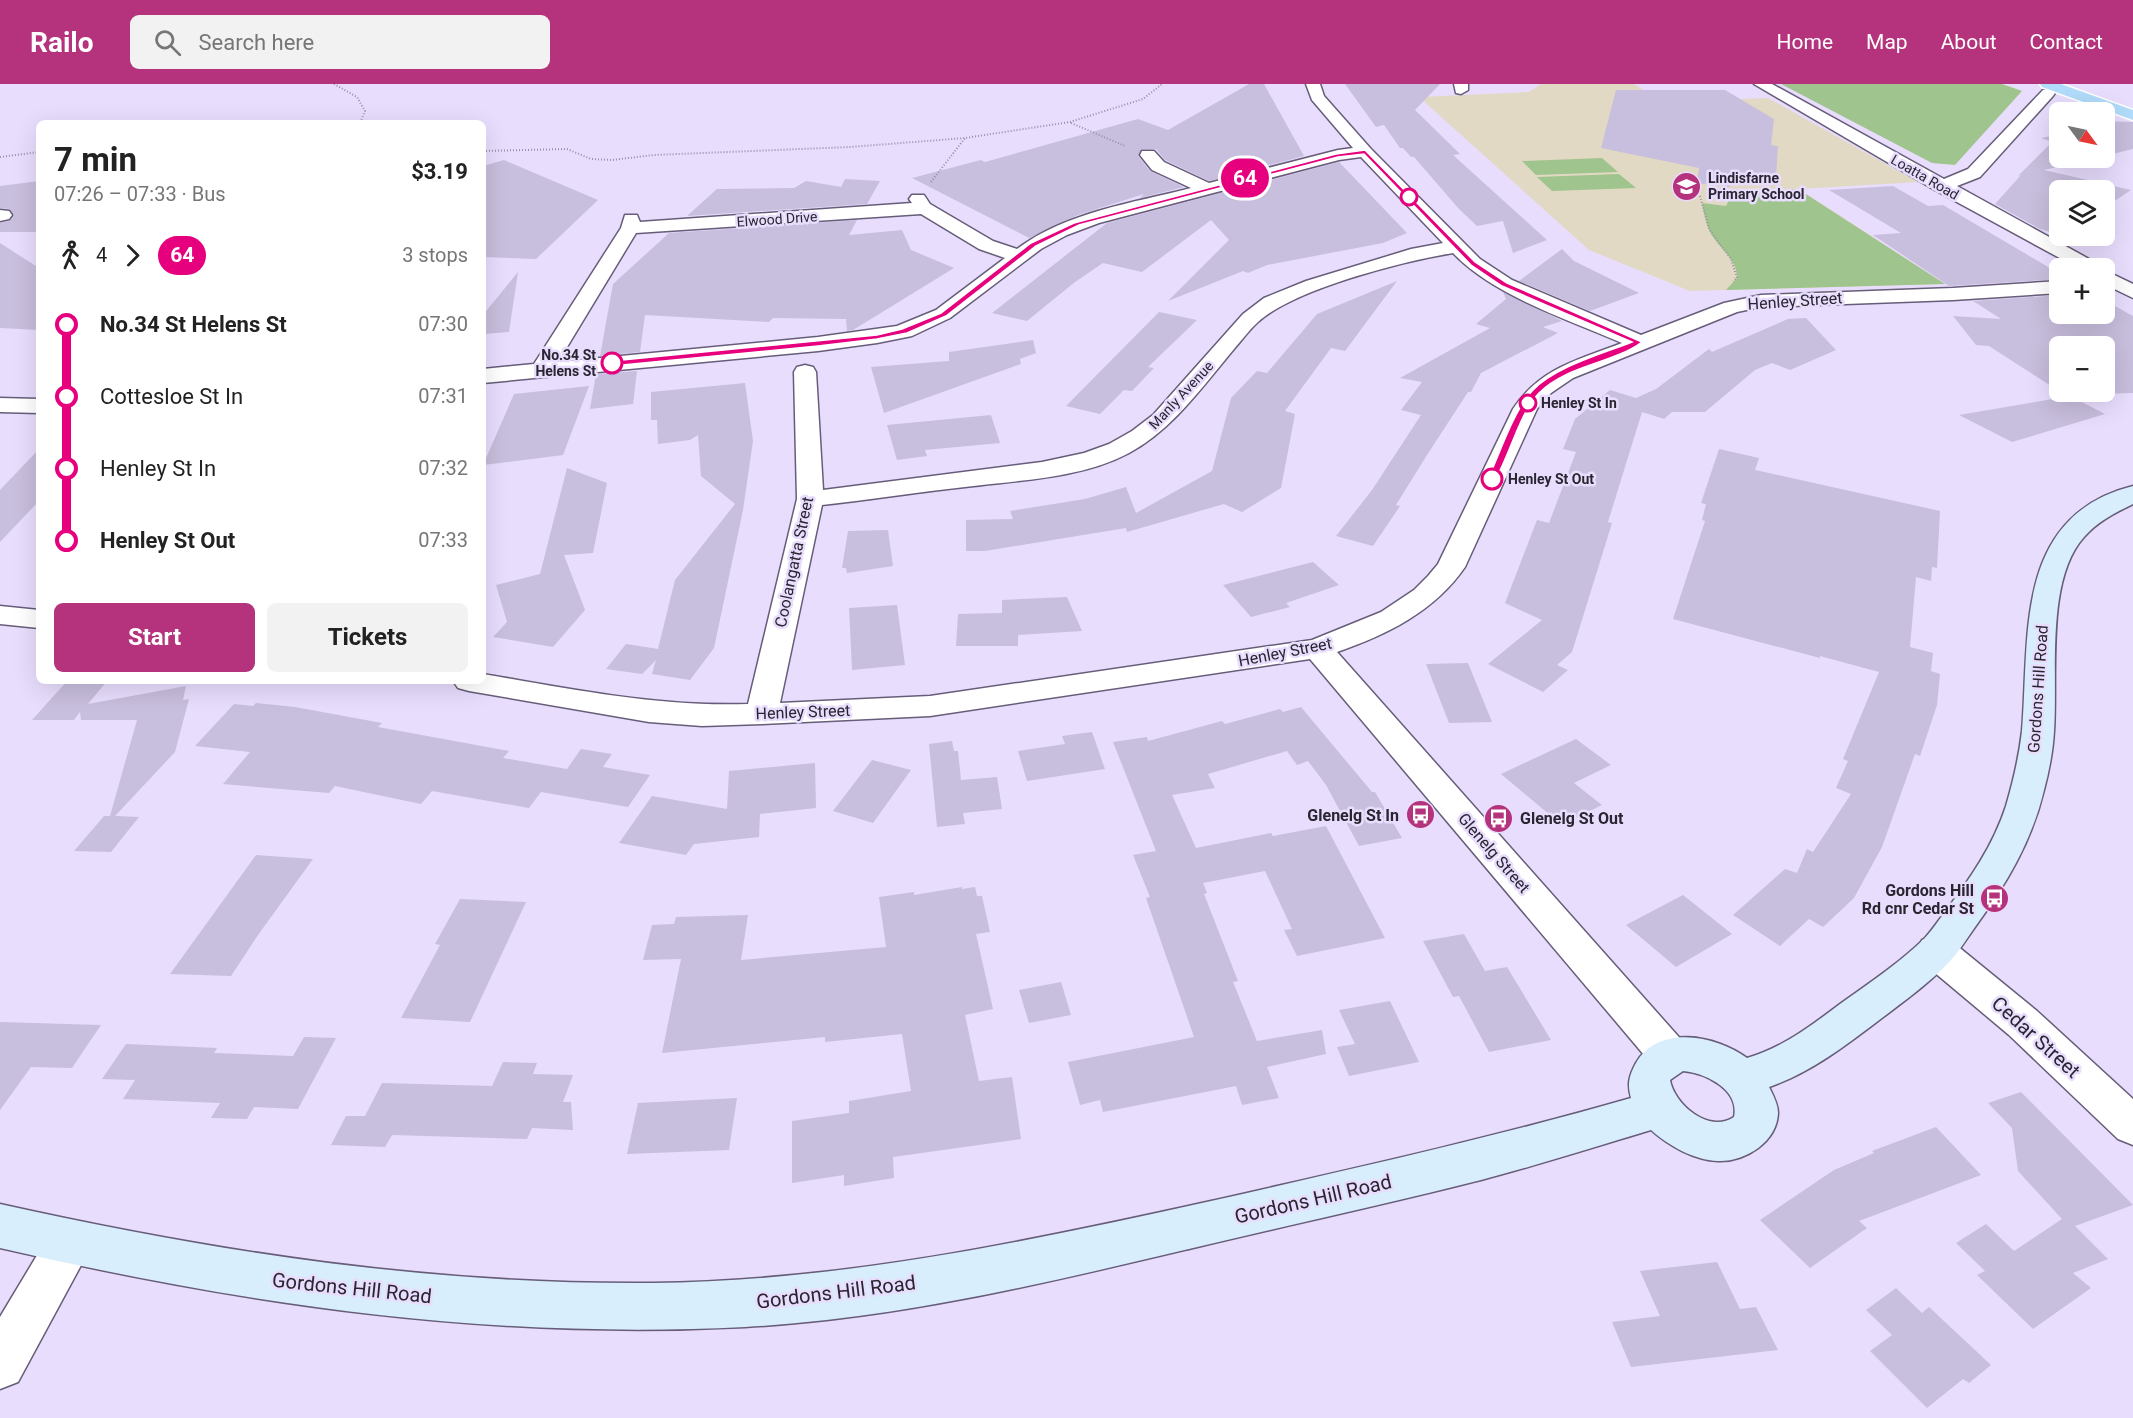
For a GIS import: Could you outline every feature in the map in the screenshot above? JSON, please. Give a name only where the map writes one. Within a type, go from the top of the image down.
[{"type":"main road","points":[[2051,88],[2080,102]]},
{"type":"main road","points":[[2051,88],[2133,115]]},
{"type":"main road","points":[[2115,118],[2133,125]]},
{"type":"main road","name":"Gordons Hill Road","points":[[1740,1078],[1780,1065],[1810,1048],[1881,997],[1936,951],[1988,882],[2009,844],[2023,807],[2038,733],[2044,605],[2049,576],[2058,554],[2073,532],[2092,513],[2133,494]]},
{"type":"main road","points":[[1694,1054],[1711,1058],[1727,1066],[1740,1078],[1752,1092],[1757,1107],[1756,1122],[1748,1133],[1735,1140],[1717,1142],[1699,1138],[1680,1129],[1659,1109],[1650,1090],[1649,1077],[1654,1065],[1671,1056],[1694,1054]]},
{"type":"main road","name":"Gordons Hill Road","points":[[0,1226],[70,1243],[224,1273],[382,1293],[531,1304],[655,1307],[796,1299],[837,1296],[943,1279],[1119,1244],[1482,1159],[1659,1109]]},
{"type":"street","points":[[1313,84],[1317,97],[1365,152],[1473,263],[1505,284],[1638,342]]},
{"type":"street","name":"Loatta Road","points":[[1761,84],[2073,258]]},
{"type":"street","points":[[1939,185],[1960,180],[1974,173],[2051,88]]},
{"type":"street","points":[[486,376],[818,344],[877,337],[904,331],[943,314],[1047,237],[1076,224],[1205,188],[1338,155],[1365,152]]},
{"type":"street","points":[[1148,155],[1158,166],[1205,188]]},
{"type":"street","points":[[921,204],[986,245],[1019,256]]},
{"type":"street","name":"Elwood Drive","points":[[542,370],[631,224],[921,204]]},
{"type":"street","name":"Manly Avenue","points":[[810,499],[1065,466],[1106,454],[1133,442],[1149,431],[1250,318],[1271,302],[1313,285],[1418,253],[1457,247]]},
{"type":"street","name":"Henley Street","points":[[486,684],[649,712],[702,716],[762,714],[930,706],[1317,649],[1376,627],[1405,610],[1440,583],[1451,567],[1534,393],[1547,382],[1565,372],[1731,307],[1747,304],[1783,299],[1953,294],[2049,288]]},
{"type":"street","name":"Coolangatta Street","points":[[762,714],[810,499],[805,372]]},
{"type":"street","points":[[0,405],[36,406]]},
{"type":"street","points":[[0,615],[36,619]]},
{"type":"street","name":"Glenelg Street","points":[[1317,649],[1671,1056]]},
{"type":"street","name":"Cedar Street","points":[[1936,951],[2023,1023],[2133,1126]]},
{"type":"street","points":[[0,1364],[70,1243]]},
{"type":"path","points":[[334,84],[357,97],[364,111],[361,120]]},
{"type":"path","points":[[486,151],[567,149],[591,159],[612,160],[654,155],[882,145],[965,138],[1070,122],[1143,99],[1162,84]]},
{"type":"path","points":[[1070,122],[1148,155]]},
{"type":"path","points":[[921,204],[965,138]]},
{"type":"path","points":[[0,157],[36,152]]},
{"type":"path","points":[[1700,196],[1711,234],[1733,261],[1737,274],[1737,278],[1726,290],[1727,293],[1747,304]]},
{"type":"shaded area","name":"Lindisfarne Primary School","points":[[1541,84],[1634,84],[1661,102],[1768,98],[1918,182],[1799,189],[1945,284],[1690,291],[1589,250],[1419,97],[1529,92]]},
{"type":"green space","points":[[1781,84],[2002,84],[2022,91],[1955,165],[1932,163]]},
{"type":"green space","points":[[1602,158],[1618,172],[1536,175],[1522,161]]},
{"type":"green space","points":[[1619,174],[1636,188],[1552,191],[1537,177]]},
{"type":"green space","points":[[1798,189],[1945,284],[1726,290],[1737,278],[1736,271],[1731,259],[1710,232],[1702,203],[1726,206],[1734,191]]},
{"type":"building","points":[[1249,84],[1264,84],[1304,156],[1209,181],[1165,160],[1156,149],[1142,149],[1138,156],[1150,171],[1184,187],[1140,198],[1144,194],[1078,215],[1029,238],[912,178],[981,160],[985,162],[1138,119],[1168,130]]},
{"type":"building","points":[[1345,84],[1440,84],[1415,110],[1460,154],[1453,155],[1547,240],[1513,253],[1503,221],[1477,226],[1459,209],[1414,157],[1400,148],[1384,125],[1376,127]]},
{"type":"building","points":[[1616,90],[1725,90],[1774,119],[1771,145],[1778,146],[1776,177],[1733,172],[1730,187],[1697,183],[1699,168],[1601,148]]},
{"type":"building","points":[[2115,121],[2133,122],[2133,149],[2115,153]]},
{"type":"building","points":[[2049,145],[2049,168],[2053,168],[2044,170],[2088,180],[2049,180],[2049,232],[1995,204],[2021,175],[2018,176]]},
{"type":"building","points":[[504,160],[598,200],[536,259],[486,257],[486,165]]},
{"type":"building","points":[[1339,162],[1407,233],[1383,243],[1267,265],[1248,273],[1243,271],[1168,301],[1229,240],[1211,220],[1142,272],[1103,263],[1075,282],[1027,321],[992,313],[1107,223]]},
{"type":"building","points":[[845,179],[880,181],[867,204],[687,216],[717,189],[794,188],[806,181],[841,187]]},
{"type":"building","points":[[36,181],[36,232],[0,232],[0,223],[9,221],[14,215],[9,209],[0,208],[0,186]]},
{"type":"building","points":[[1893,186],[1928,206],[1943,205],[2049,268],[2049,280],[1949,286],[1873,235],[1901,233],[1829,190]]},
{"type":"building","points":[[2115,186],[2131,190],[2115,201]]},
{"type":"building","points":[[857,220],[849,235],[902,230],[911,250],[954,268],[853,330],[847,331],[846,319],[773,318],[769,322],[645,315],[640,352],[600,356],[613,284],[669,233]]},
{"type":"building","points":[[0,243],[36,266],[36,330],[0,328]]},
{"type":"building","points":[[1562,249],[1574,261],[1639,293],[1590,311],[1519,281]]},
{"type":"building","points":[[518,272],[509,332],[486,334],[486,311]]},
{"type":"building","points":[[1397,281],[1345,351],[1331,348],[1285,411],[1295,414],[1281,488],[1242,512],[1224,504],[1127,532],[1126,528],[985,551],[966,551],[966,520],[1013,519],[1010,511],[1085,499],[1126,487],[1136,513],[1212,471],[1231,398],[1257,371],[1267,373],[1317,314]]},
{"type":"building","points":[[1503,292],[1562,321],[1543,327],[1558,333],[1481,373],[1471,392],[1468,392],[1427,455],[1396,505],[1400,506],[1373,546],[1336,536],[1372,490],[1421,415],[1401,410],[1422,382],[1400,378],[1490,328],[1476,324],[1506,299]]},
{"type":"building","points":[[2049,296],[2049,324],[2115,324],[2115,306],[2133,316],[2133,393],[2115,394],[2115,336],[2049,336],[2049,385],[1989,346],[1976,345],[1953,316],[2001,319],[1973,301]]},
{"type":"building","points":[[1159,312],[1197,320],[1148,367],[1154,368],[1132,391],[1124,390],[1100,414],[1066,406]]},
{"type":"building","points":[[1806,318],[1836,350],[1790,370],[1772,363],[1755,370],[1705,412],[1672,412],[1664,419],[1642,412],[1608,522],[1612,523],[1572,652],[1557,665],[1568,670],[1543,692],[1488,664],[1542,620],[1505,603],[1537,520],[1549,523],[1576,452],[1563,449],[1575,419],[1610,390],[1636,398],[1656,389],[1709,349],[1712,352],[1788,319]]},
{"type":"building","points":[[1033,340],[1036,353],[1020,359],[1021,364],[884,413],[871,367],[949,361],[949,352]]},
{"type":"building","points":[[637,371],[633,404],[590,409],[596,374]]},
{"type":"building","points":[[745,383],[753,441],[743,510],[714,648],[690,680],[652,674],[656,660],[642,674],[606,669],[626,644],[658,649],[675,580],[735,504],[701,476],[698,435],[690,440],[658,444],[657,420],[651,420],[651,392]]},
{"type":"building","points":[[589,386],[563,455],[486,465],[486,458],[514,394]]},
{"type":"building","points":[[2049,400],[2049,402],[2082,402],[2105,414],[2012,442],[1959,415]]},
{"type":"building","points":[[991,415],[1000,443],[925,450],[927,456],[897,460],[887,425]]},
{"type":"building","points":[[1719,449],[1759,458],[1755,470],[1940,511],[1937,568],[1932,567],[1931,581],[1916,577],[1910,647],[1933,653],[1931,671],[1940,674],[1937,705],[1920,756],[1915,754],[1882,847],[1854,898],[1823,927],[1809,919],[1780,946],[1733,915],[1785,869],[1797,873],[1807,849],[1813,852],[1851,794],[1836,788],[1848,761],[1843,759],[1879,672],[1673,619],[1705,521],[1702,520],[1706,504],[1701,503]]},
{"type":"building","points":[[36,452],[36,504],[0,542],[0,490]]},
{"type":"building","points":[[567,468],[607,483],[593,553],[564,555],[585,610],[553,647],[493,637],[507,622],[496,585],[540,574]]},
{"type":"building","points":[[888,530],[893,566],[847,573],[846,568],[842,568],[848,531]]},
{"type":"building","points":[[1313,562],[1339,585],[1286,603],[1290,607],[1251,617],[1223,585]]},
{"type":"building","points":[[1067,597],[1082,631],[1018,635],[1018,646],[956,646],[958,614],[1002,613],[1002,600]]},
{"type":"building","points":[[897,605],[905,665],[852,670],[849,608]]},
{"type":"building","points":[[1468,663],[1492,722],[1449,723],[1426,664]]},
{"type":"building","points":[[64,684],[105,684],[88,704],[186,686],[183,700],[189,699],[175,752],[115,816],[139,817],[111,852],[74,851],[104,816],[110,816],[137,720],[81,720],[80,712],[74,720],[32,720]]},
{"type":"building","points":[[256,703],[295,707],[382,723],[378,727],[509,751],[503,758],[567,769],[581,749],[612,754],[603,767],[650,775],[628,807],[541,792],[529,808],[432,791],[421,804],[335,786],[329,793],[223,784],[250,752],[195,746],[234,704],[253,706]]},
{"type":"building","points":[[1301,707],[1372,792],[1375,792],[1402,838],[1359,846],[1326,785],[1308,761],[1297,765],[1287,751],[1208,774],[1215,788],[1172,795],[1196,848],[1271,833],[1273,836],[1326,826],[1385,938],[1297,956],[1284,930],[1292,929],[1265,871],[1203,883],[1207,893],[1204,894],[1238,981],[1233,982],[1257,1041],[1322,1030],[1326,1054],[1267,1067],[1279,1098],[1242,1105],[1236,1086],[1103,1112],[1100,1100],[1080,1105],[1068,1062],[1194,1037],[1146,898],[1150,897],[1133,855],[1156,851],[1113,742],[1147,737],[1148,741],[1222,721],[1225,724],[1280,709],[1283,712]]},
{"type":"building","points":[[1092,732],[1105,769],[1027,781],[1018,751],[1065,744],[1062,736]]},
{"type":"building","points":[[1576,739],[1611,765],[1574,783],[1602,805],[1562,825],[1501,774]]},
{"type":"building","points":[[952,741],[954,751],[958,751],[961,780],[997,777],[1002,809],[963,813],[965,824],[937,827],[929,744]]},
{"type":"building","points":[[872,760],[911,770],[873,823],[833,811]]},
{"type":"building","points":[[815,763],[816,808],[760,814],[759,837],[694,844],[686,855],[619,843],[652,796],[727,809],[729,771]]},
{"type":"building","points":[[256,855],[313,859],[231,976],[170,974]]},
{"type":"building","points":[[962,887],[962,889],[975,887],[977,896],[982,896],[990,932],[976,934],[993,1009],[965,1015],[979,1081],[1012,1077],[1021,1139],[893,1157],[894,1178],[844,1186],[844,1175],[792,1183],[792,1121],[849,1113],[849,1101],[911,1091],[902,1034],[825,1042],[825,1037],[662,1053],[681,959],[643,960],[652,925],[674,924],[676,917],[748,915],[741,960],[886,947],[879,897],[914,892],[914,895]]},
{"type":"building","points":[[1683,895],[1732,934],[1676,967],[1626,925]]},
{"type":"building","points":[[460,899],[526,902],[470,1022],[401,1018],[440,945],[435,944]]},
{"type":"building","points":[[1464,934],[1485,971],[1507,967],[1551,1040],[1489,1052],[1459,996],[1453,997],[1423,941]]},
{"type":"building","points":[[1061,982],[1071,1015],[1029,1023],[1019,990]]},
{"type":"building","points":[[1390,1001],[1419,1062],[1349,1076],[1337,1047],[1355,1044],[1339,1010]]},
{"type":"building","points":[[0,1022],[101,1025],[72,1068],[31,1067],[0,1110]]},
{"type":"building","points":[[304,1037],[336,1038],[298,1109],[254,1107],[247,1119],[211,1118],[220,1103],[123,1099],[135,1080],[102,1079],[126,1044],[217,1048],[214,1053],[293,1056]]},
{"type":"building","points":[[503,1062],[537,1063],[533,1074],[573,1075],[563,1102],[571,1102],[573,1130],[532,1128],[527,1139],[392,1135],[385,1147],[331,1145],[346,1116],[365,1116],[382,1083],[492,1086]]},
{"type":"building","points":[[2021,1092],[2133,1205],[2075,1226],[2108,1259],[2073,1273],[2091,1288],[2033,1329],[1977,1275],[1985,1271],[1956,1243],[1986,1224],[2014,1251],[2062,1219],[2018,1171],[2012,1128],[1988,1103]]},
{"type":"building","points":[[737,1098],[729,1150],[627,1154],[638,1103]]},
{"type":"building","points":[[1936,1127],[1981,1175],[1859,1221],[1867,1228],[1810,1268],[1760,1220],[1834,1170],[1874,1153],[1872,1151]]},
{"type":"building","points":[[1717,1262],[1740,1309],[1756,1307],[1778,1350],[1631,1367],[1612,1322],[1660,1316],[1640,1271]]},
{"type":"building","points":[[1896,1288],[1922,1313],[1929,1307],[1991,1365],[1969,1383],[1963,1379],[1927,1408],[1870,1351],[1892,1335],[1866,1310]]},
{"type":"bus line","name":"64","points":[[612,363],[818,344],[877,337],[904,331],[943,314],[1034,245],[1076,224],[1205,188],[1338,155],[1365,152],[1473,263],[1486,273],[1505,284],[1638,342],[1565,372],[1547,382],[1534,393],[1492,479]]},
{"type":"place","name":"Lindisfarne Primary School","points":[[1687,186]]},
{"type":"place","name":"No.34 St Helens St","points":[[612,363]]},
{"type":"place","name":"Henley St In","points":[[1528,403]]},
{"type":"place","name":"Henley St Out","points":[[1492,479]]},
{"type":"place","name":"Glenelg St In","points":[[1420,815]]},
{"type":"place","name":"Glenelg St Out","points":[[1499,818]]},
{"type":"place","name":"Gordons Hill Rd cnr Cedar St","points":[[1995,899]]}]
